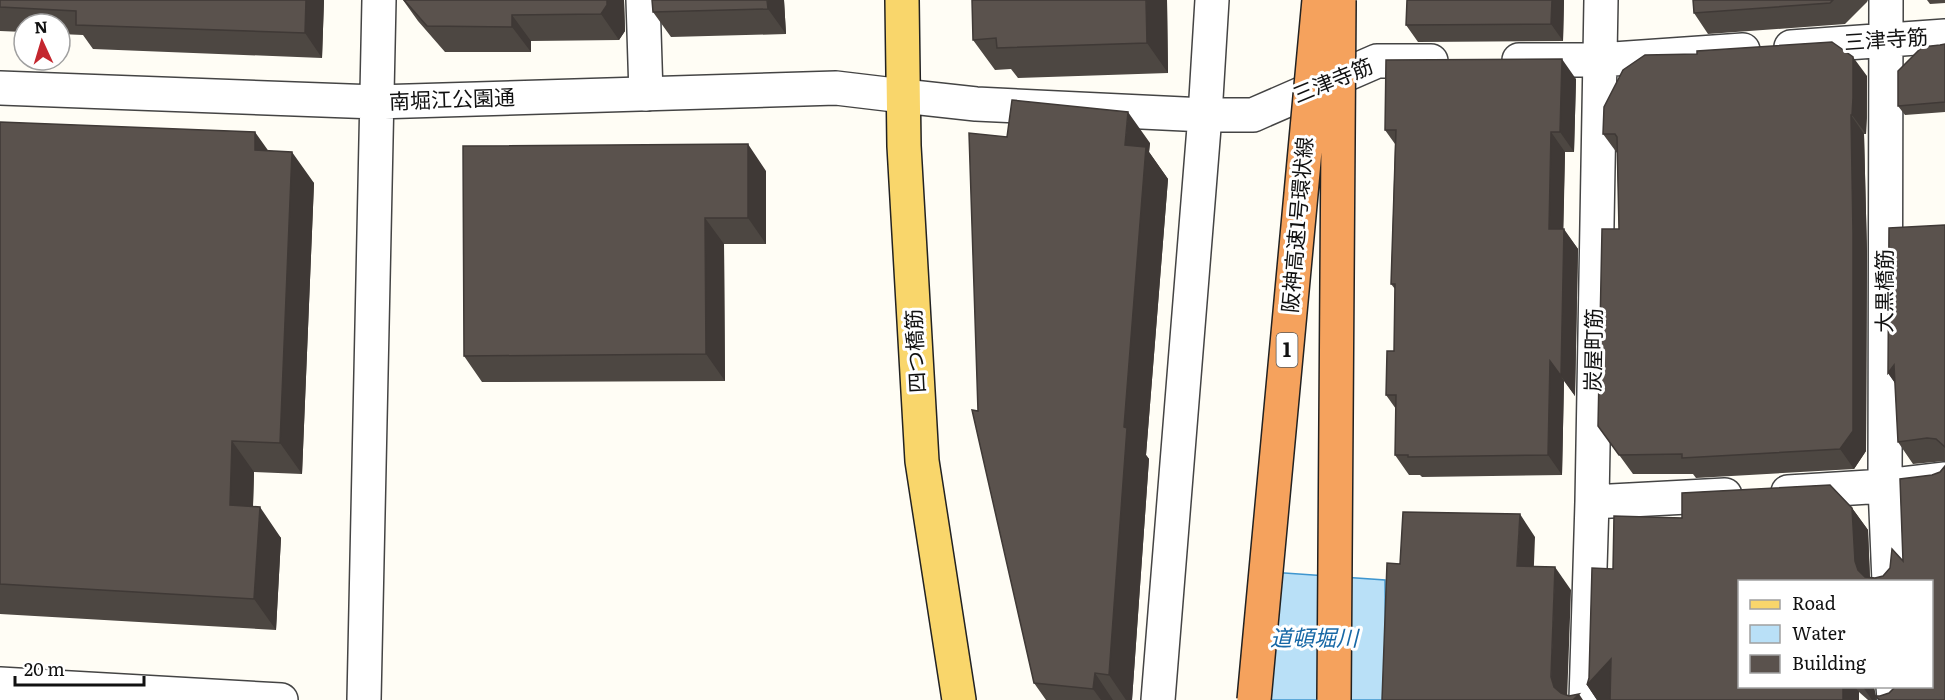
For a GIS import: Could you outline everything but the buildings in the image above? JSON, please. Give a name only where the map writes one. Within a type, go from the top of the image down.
[{"type":"highway","name":"阪神高速1号環状線","points":[[1254,700],[1319,0]]},
{"type":"highway","name":"阪神高速1号環状線","points":[[1334,700],[1339,0]]},
{"type":"main road","name":"四つ橋筋","points":[[902,0],[903,96],[922,461],[959,700]]},
{"type":"street","points":[[364,700],[379,0]]},
{"type":"street","points":[[643,0],[646,94]]},
{"type":"street","points":[[1158,700],[1205,115],[1212,0]]},
{"type":"street","name":"炭屋町筋","points":[[1586,700],[1601,0]]},
{"type":"street","name":"大黒橋筋","points":[[1886,0],[1885,486],[1889,580]]},
{"type":"street","name":"三津寺筋","points":[[1494,60],[1599,60],[1945,36]]},
{"type":"street","name":"三津寺筋","points":[[903,96],[976,104],[1205,115],[1254,114],[1377,61],[1458,61]]},
{"type":"street","name":"南堀江公園通","points":[[0,88],[376,102],[836,88],[903,96]]},
{"type":"street","points":[[1592,502],[1885,486],[1945,478]]},
{"type":"street","points":[[0,684],[281,700]]},
{"type":"water","name":"道頓堀川","points":[[1256,571],[1385,580],[1386,700],[1246,700]]}]
